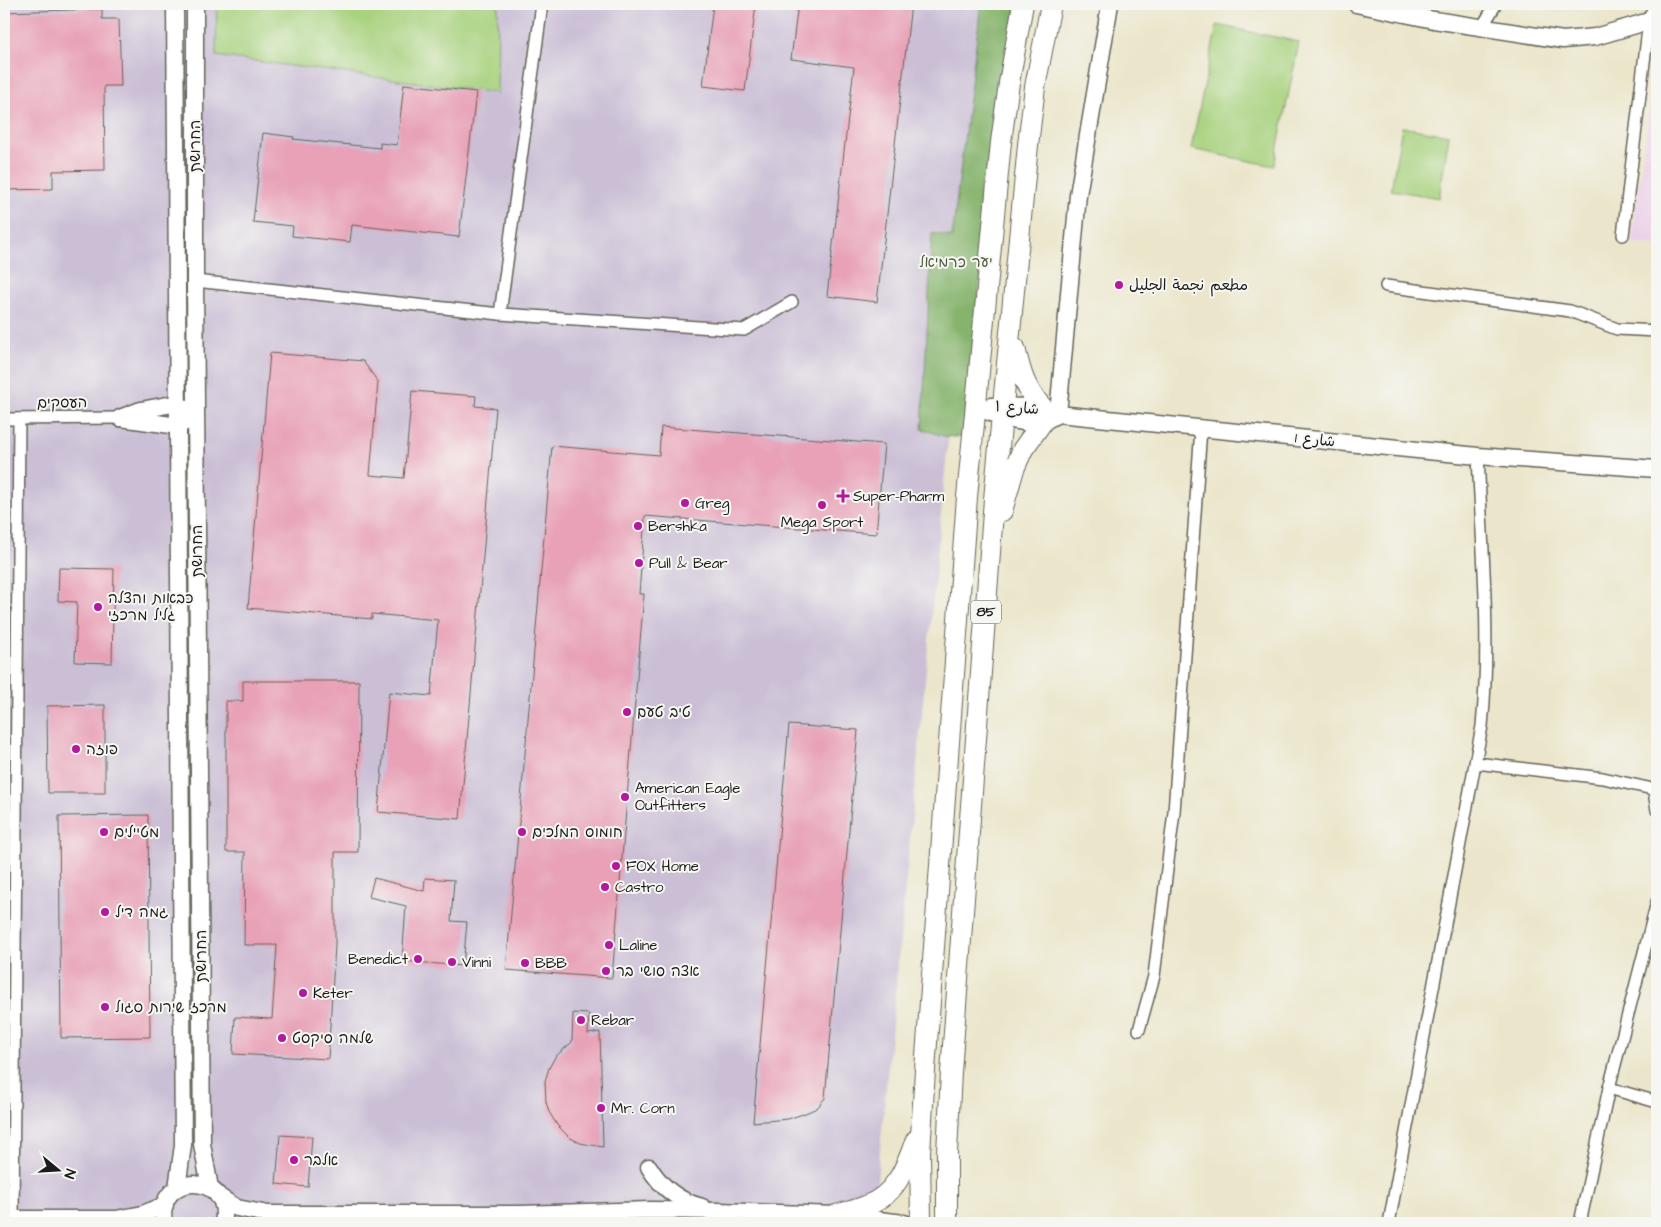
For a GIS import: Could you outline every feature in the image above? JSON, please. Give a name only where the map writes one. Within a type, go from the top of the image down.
[{"type":"highway","name":"85","points":[[921,1223],[925,1060],[966,517],[1001,142],[1023,4]]},
{"type":"highway","name":"85","points":[[946,1223],[947,1154],[952,1072],[991,546],[1028,145],[1035,88],[1051,8]]},
{"type":"highway","points":[[991,546],[1014,469],[1023,449],[1049,415],[1027,388],[1020,373],[1010,328]]},
{"type":"highway","points":[[836,1214],[866,1206],[884,1197],[904,1171],[922,1127]]},
{"type":"street","name":"החרושת","points":[[175,4],[183,1145],[177,1188]]},
{"type":"street","name":"החרושת","points":[[195,4],[195,281],[202,1144],[214,1192],[223,1205],[223,1223]]},
{"type":"street","points":[[500,314],[542,4]]},
{"type":"street","points":[[1049,415],[1078,195],[1110,4]]},
{"type":"street","points":[[1356,4],[1563,40],[1594,36],[1653,15],[1623,234]]},
{"type":"street","points":[[1482,27],[1496,4]]},
{"type":"street","points":[[195,281],[500,314],[744,330],[792,302]]},
{"type":"street","points":[[1386,286],[1570,311],[1617,329],[1657,331]]},
{"type":"street","points":[[178,404],[196,417],[178,426],[120,418],[141,410],[178,404]]},
{"type":"street","name":"شارع 1","points":[[976,407],[1003,412],[1024,422],[1049,415],[1202,428],[1478,456],[1657,469]]},
{"type":"street","name":"העסקים","points":[[4,419],[120,418]]},
{"type":"street","points":[[19,419],[8,1220],[116,1219],[143,1214],[165,1205]]},
{"type":"street","points":[[1140,1030],[1154,976],[1174,812],[1202,428]]},
{"type":"street","points":[[1389,1223],[1476,763],[1485,698],[1486,625],[1478,456]]},
{"type":"street","points":[[1476,763],[1603,778],[1657,790],[1655,798],[1657,810]]},
{"type":"street","points":[[1580,1223],[1609,1088],[1657,902]]},
{"type":"street","points":[[1609,1088],[1657,1102]]},
{"type":"street","points":[[649,1167],[658,1180],[679,1198],[694,1205],[718,1211]]},
{"type":"street","points":[[164,1223],[162,1212],[169,1195],[177,1188],[187,1184],[200,1184],[237,1208],[268,1214],[520,1214],[718,1211],[836,1214],[904,1223]]},
{"type":"shaded area","points":[[4,4],[990,4],[873,1223],[4,1223]]},
{"type":"shaded area","points":[[1652,90],[1657,91],[1657,245],[1631,243]]},
{"type":"green space","points":[[217,4],[498,4],[497,93],[216,56]]},
{"type":"green space","name":"יער כרמיאל","points":[[981,4],[1017,4],[995,110],[966,438],[943,436],[922,429],[932,233],[952,237]]},
{"type":"green space","points":[[1217,25],[1299,42],[1274,166],[1191,149]]},
{"type":"green space","points":[[1402,127],[1449,135],[1439,198],[1391,190]]},
{"type":"building","points":[[713,4],[756,4],[745,91],[703,86]]},
{"type":"building","points":[[798,4],[911,4],[877,302],[827,296],[854,67],[791,59]]},
{"type":"building","points":[[102,9],[102,19],[119,19],[121,86],[104,86],[105,170],[53,171],[53,189],[4,190],[4,12]]},
{"type":"building","points":[[404,84],[476,92],[459,237],[352,225],[350,242],[292,236],[293,226],[253,222],[263,133],[294,137],[293,139],[380,148],[380,143],[397,145]]},
{"type":"building","points":[[270,353],[363,361],[378,382],[370,475],[404,478],[412,391],[476,396],[475,406],[496,408],[460,819],[378,812],[389,692],[431,696],[438,620],[372,614],[372,619],[248,608]]},
{"type":"building","points":[[661,427],[884,444],[876,534],[645,516],[639,594],[644,594],[612,978],[506,970],[552,446],[659,455]]},
{"type":"building","points":[[59,568],[114,569],[112,663],[75,662],[77,602],[58,601]]},
{"type":"building","points":[[243,681],[359,681],[358,852],[335,852],[335,945],[328,1059],[233,1054],[235,1017],[272,1019],[277,945],[244,945],[245,852],[226,852],[226,701],[243,701]]},
{"type":"building","name":"פוזה","points":[[105,705],[105,793],[48,793],[47,706]]},
{"type":"building","points":[[789,725],[858,730],[825,1098],[817,1108],[788,1119],[753,1122]]},
{"type":"building","points":[[148,815],[150,1037],[61,1038],[59,816]]},
{"type":"building","points":[[374,878],[424,891],[425,878],[454,880],[451,921],[467,922],[463,966],[402,961],[406,906],[369,897]]},
{"type":"building","points":[[573,1013],[589,1014],[588,1034],[600,1032],[603,1147],[580,1143],[569,1137],[557,1125],[549,1112],[546,1102],[545,1081],[549,1068],[555,1057],[572,1042]]},
{"type":"building","name":"אלבר","points":[[280,1135],[312,1137],[308,1187],[276,1184]]},
{"type":"place","name":"مطعم نجمة الجليل","points":[[1119,285]]},
{"type":"place","name":"Super-Pharm","points":[[843,496]]},
{"type":"place","name":"Greg","points":[[685,503]]},
{"type":"place","name":"Mega Sport","points":[[822,505]]},
{"type":"place","name":"Bershka","points":[[638,526]]},
{"type":"place","name":"Pull & Bear","points":[[639,563]]},
{"type":"place","name":"כבאות והצלה גליל מרכזי","points":[[98,607]]},
{"type":"place","name":"טיב טעם","points":[[627,712]]},
{"type":"place","name":"פוזה","points":[[76,749]]},
{"type":"place","name":"American Eagle Outfitters","points":[[625,797]]},
{"type":"place","name":"מטיילים","points":[[104,832]]},
{"type":"place","name":"חומוס המלכים","points":[[522,832]]},
{"type":"place","name":"FOX Home","points":[[616,866]]},
{"type":"place","name":"Castro","points":[[605,887]]},
{"type":"place","name":"גמה דיל","points":[[105,912]]},
{"type":"place","name":"Laline","points":[[609,945]]},
{"type":"place","name":"Benedict","points":[[418,959]]},
{"type":"place","name":"Vinni","points":[[452,962]]},
{"type":"place","name":"BBB","points":[[525,963]]},
{"type":"place","name":"אצה סושי בר","points":[[606,971]]},
{"type":"place","name":"Keter","points":[[303,993]]},
{"type":"place","name":"מרכז שירות סגול","points":[[105,1007]]},
{"type":"place","name":"Rebar","points":[[581,1020]]},
{"type":"place","name":"שלמה סיקסט","points":[[282,1038]]},
{"type":"place","name":"Mr. Corn","points":[[601,1108]]},
{"type":"place","name":"אלבר","points":[[294,1160]]}]
